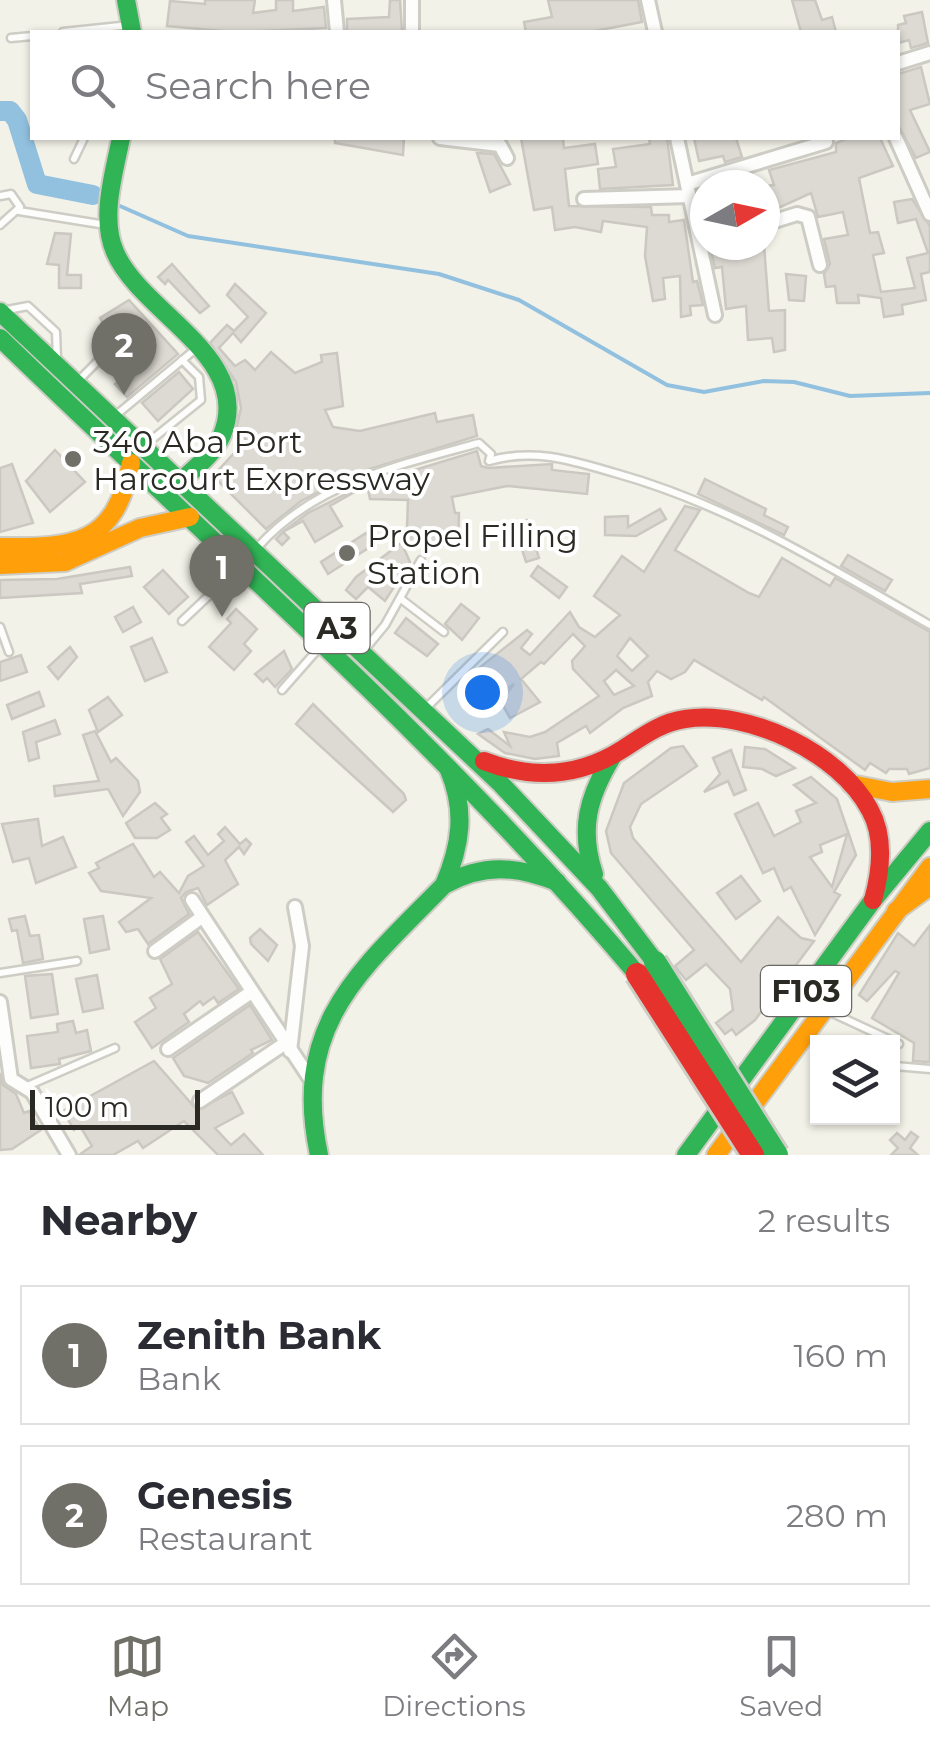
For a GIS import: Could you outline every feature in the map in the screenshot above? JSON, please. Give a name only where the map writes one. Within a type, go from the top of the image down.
[{"type":"main road","points":[[126,0],[132,29]]},
{"type":"main road","points":[[121,140],[110,213],[116,254],[190,353],[220,376],[228,406],[221,436],[181,481]]},
{"type":"main road","name":"A3","points":[[0,312],[114,418],[137,455],[181,481],[324,643],[440,754],[646,968],[777,1155]]},
{"type":"main road","name":"A3","points":[[0,338],[137,455],[190,516],[362,652],[472,756],[599,888],[753,1155]]},
{"type":"main road","points":[[0,547],[63,548],[92,538],[121,509],[137,455]]},
{"type":"main road","points":[[0,565],[65,562],[140,528],[190,516]]},
{"type":"main road","points":[[472,756],[531,776],[565,772],[612,757],[663,724],[686,718],[727,718],[768,728],[851,784],[870,809],[879,839],[880,872],[872,900]]},
{"type":"main road","points":[[312,1151],[311,1079],[326,1020],[338,1000],[444,885],[463,823],[457,789],[440,754]]},
{"type":"main road","points":[[599,888],[583,840],[582,822],[591,791],[612,757]]},
{"type":"main road","points":[[851,784],[892,792],[930,789]]},
{"type":"main road","name":"F103","points":[[686,1155],[872,900],[930,831]]},
{"type":"main road","points":[[444,885],[492,867],[524,869],[565,886]]},
{"type":"main road","name":"F103","points":[[716,1155],[930,867]]},
{"type":"main road","points":[[896,911],[930,886]]},
{"type":"street","points":[[334,0],[337,30]]},
{"type":"street","points":[[412,0],[412,30]]},
{"type":"street","points":[[648,0],[655,30]]},
{"type":"street","points":[[900,63],[930,53]]},
{"type":"street","points":[[455,140],[500,146],[507,158]]},
{"type":"street","points":[[677,140],[690,194]]},
{"type":"street","points":[[897,140],[930,214]]},
{"type":"street","points":[[584,199],[689,190],[826,142]]},
{"type":"street","points":[[780,219],[797,214],[808,218],[820,265]]},
{"type":"street","points":[[706,260],[715,315]]},
{"type":"street","points":[[192,900],[311,1079]]},
{"type":"street","points":[[200,1102],[287,1048],[302,946],[296,907]]},
{"type":"street","points":[[155,950],[202,916]]},
{"type":"street","points":[[168,1049],[250,992]]},
{"type":"street","points":[[0,1002],[11,1079],[32,1092],[69,1155]]},
{"type":"lane","points":[[10,38],[30,36]]},
{"type":"lane","points":[[74,159],[83,140]]},
{"type":"lane","points":[[0,196],[11,194],[19,211]]},
{"type":"lane","points":[[0,225],[19,211],[110,213]]},
{"type":"lane","points":[[76,384],[128,331]]},
{"type":"lane","points":[[114,418],[190,353],[199,377],[201,400],[137,455]]},
{"type":"lane","points":[[182,621],[270,533],[335,488],[372,472],[479,443],[491,454],[489,461],[504,454],[560,457],[670,487],[757,526],[930,625]]},
{"type":"lane","points":[[362,652],[401,599],[422,560]]},
{"type":"lane","points":[[401,599],[444,632]]},
{"type":"lane","points":[[0,628],[9,652]]},
{"type":"lane","points":[[424,710],[504,632]]},
{"type":"lane","points":[[282,690],[324,643]]},
{"type":"lane","points":[[0,973],[77,961]]},
{"type":"lane","points":[[823,1009],[879,1035]]},
{"type":"lane","points":[[24,1088],[115,1048]]},
{"type":"lane","points":[[900,1066],[930,1070]]},
{"type":"building","points":[[205,0],[255,0],[253,13],[276,10],[276,0],[293,0],[293,11],[324,7],[326,28],[212,30],[167,26],[170,1],[205,4]]},
{"type":"building","points":[[390,0],[400,0],[402,30],[347,30],[347,19],[389,17]]},
{"type":"building","points":[[548,0],[638,0],[642,22],[600,30],[526,30],[524,22],[552,17]]},
{"type":"building","points":[[792,0],[815,0],[822,20],[832,17],[835,30],[800,30]]},
{"type":"building","points":[[922,12],[928,43],[911,48],[909,40],[900,42],[898,25],[906,23],[904,16]]},
{"type":"building","points":[[921,67],[930,104],[910,110],[930,152],[916,158],[900,129],[900,73]]},
{"type":"building","points":[[404,140],[403,155],[335,143]]},
{"type":"building","points":[[521,140],[563,140],[564,148],[595,144],[598,164],[565,169],[569,206],[651,207],[652,215],[669,215],[669,222],[684,220],[693,282],[697,281],[703,305],[690,306],[691,315],[681,317],[680,276],[663,278],[665,299],[653,301],[645,256],[647,227],[603,221],[601,232],[575,227],[555,230],[552,207],[534,210]]},
{"type":"building","points":[[649,140],[667,140],[673,185],[600,189],[598,169],[616,167],[613,149],[650,144]]},
{"type":"building","points":[[694,140],[737,140],[742,157],[725,162],[723,156],[699,161]]},
{"type":"building","points":[[843,140],[881,140],[893,166],[859,178],[870,233],[878,232],[884,253],[873,255],[881,292],[915,288],[907,258],[928,253],[916,219],[898,223],[894,202],[912,199],[930,226],[930,272],[921,274],[926,300],[902,305],[903,314],[884,317],[881,298],[858,295],[859,303],[837,303],[835,286],[826,287],[824,274],[830,264],[824,239],[848,235],[843,212],[818,217],[811,193],[780,207],[780,170],[769,170],[836,152],[836,143]]},
{"type":"building","points":[[477,153],[494,154],[510,184],[490,192]]},
{"type":"building","points":[[55,233],[71,234],[67,275],[81,275],[81,288],[59,288],[59,265],[47,264]]},
{"type":"building","points":[[713,260],[765,260],[769,311],[785,310],[785,350],[774,352],[772,338],[748,340],[746,306],[726,309],[722,267],[715,268]]},
{"type":"building","points":[[172,264],[209,306],[200,313],[168,280],[165,284],[158,277]]},
{"type":"building","points":[[786,274],[806,276],[804,301],[789,300]]},
{"type":"building","points":[[235,284],[266,313],[241,342],[233,333],[219,348],[235,366],[245,360],[255,370],[271,352],[295,373],[322,362],[321,355],[337,353],[343,406],[325,410],[333,427],[360,431],[435,413],[437,422],[473,415],[477,436],[357,473],[301,501],[266,529],[213,476],[246,440],[236,430],[241,408],[236,382],[210,343],[227,325],[234,331],[248,317],[227,295]]},
{"type":"building","points":[[129,300],[178,354],[127,397],[115,384],[145,358],[130,341],[139,333],[127,319],[108,331],[100,318]]},
{"type":"building","points":[[179,372],[193,389],[158,421],[142,403]]},
{"type":"building","points":[[55,450],[85,482],[50,512],[26,481]]},
{"type":"building","points":[[477,451],[481,466],[488,468],[552,464],[552,470],[589,474],[587,494],[507,486],[452,497],[455,513],[459,513],[458,546],[402,544],[410,562],[385,601],[368,587],[356,599],[346,590],[356,577],[412,535],[407,528],[408,500],[370,499],[367,485],[330,506],[342,526],[315,542],[303,521],[283,532],[308,513],[362,486]]},
{"type":"building","points":[[12,464],[33,523],[0,532],[0,468]]},
{"type":"building","points":[[705,479],[766,509],[764,515],[788,527],[784,535],[698,494]]},
{"type":"building","points":[[685,506],[700,510],[675,550],[749,593],[759,597],[782,558],[830,586],[835,578],[930,632],[930,768],[909,774],[907,769],[889,769],[886,773],[870,763],[865,770],[764,697],[762,700],[694,660],[685,672],[671,679],[657,671],[648,682],[652,696],[623,708],[590,733],[586,726],[557,743],[559,756],[535,759],[505,753],[478,734],[488,729],[510,746],[504,732],[530,737],[545,732],[599,696],[573,669],[572,661],[585,646],[573,634],[544,664],[541,662],[521,679],[540,702],[510,718],[501,702],[514,684],[471,713],[461,697],[472,690],[464,680],[527,630],[532,634],[521,648],[530,655],[570,612],[579,627],[595,637],[620,615],[594,596],[622,556],[644,572]],"holes":[[[630,638],[648,656],[632,671],[617,656]],[[616,670],[634,686],[614,695],[604,681]]]},
{"type":"building","points":[[660,509],[666,519],[636,536],[605,535],[605,517],[628,516],[628,527]]},
{"type":"building","points":[[527,520],[539,558],[526,562],[514,524]]},
{"type":"building","points":[[283,532],[289,538],[282,545],[276,539]]},
{"type":"building","name":"Propel Filling Station","points":[[366,533],[373,545],[328,574],[321,562]]},
{"type":"building","points":[[848,555],[892,580],[885,591],[841,566]]},
{"type":"building","points":[[538,566],[567,587],[559,598],[531,576]]},
{"type":"building","points":[[130,567],[132,576],[80,584],[82,593],[0,598],[0,580],[57,579]]},
{"type":"building","points":[[163,570],[188,597],[169,614],[144,587]]},
{"type":"building","points":[[461,604],[479,618],[462,640],[445,624]]},
{"type":"building","points":[[133,607],[141,622],[123,632],[115,617]]},
{"type":"building","points":[[236,609],[257,629],[244,644],[251,651],[234,670],[209,647],[231,623],[227,619]]},
{"type":"building","points":[[406,618],[438,644],[427,656],[395,633]]},
{"type":"building","points":[[152,638],[167,672],[145,681],[131,647]]},
{"type":"building","points":[[70,647],[77,657],[58,679],[48,667]]},
{"type":"building","points":[[284,651],[292,669],[275,687],[267,678],[263,682],[255,674]]},
{"type":"building","points":[[21,655],[27,672],[0,681],[0,662]]},
{"type":"building","points":[[39,692],[44,706],[12,719],[7,705]]},
{"type":"building","points":[[108,697],[122,715],[98,732],[89,710]]},
{"type":"building","points":[[313,704],[404,794],[406,800],[393,812],[296,724]]},
{"type":"building","points":[[55,720],[60,734],[36,742],[39,758],[29,761],[23,732]]},
{"type":"building","points":[[95,731],[111,762],[116,758],[138,781],[140,792],[123,816],[108,789],[55,796],[54,786],[99,781],[83,735]]},
{"type":"building","points":[[683,746],[697,766],[641,804],[630,827],[633,838],[741,962],[778,917],[801,938],[814,941],[755,1020],[736,1035],[732,1029],[725,1034],[716,1023],[733,1010],[730,989],[706,964],[686,980],[677,969],[675,966],[694,950],[611,853],[606,831],[624,783],[671,748]]},
{"type":"building","points":[[745,747],[765,749],[795,768],[776,776],[762,769],[743,767]]},
{"type":"building","points":[[731,750],[746,790],[734,795],[728,781],[704,792],[720,774],[713,758]]},
{"type":"building","points":[[811,777],[837,799],[856,855],[834,892],[840,895],[815,935],[791,887],[784,891],[774,868],[763,873],[735,814],[758,803],[774,836],[801,822],[796,811],[816,803],[794,785]],"holes":[[[847,834],[832,887],[810,857],[822,852],[820,845]]]},
{"type":"building","points":[[155,803],[167,814],[161,818],[170,830],[157,838],[135,838],[126,823]]},
{"type":"building","points":[[38,819],[42,846],[63,837],[76,867],[36,883],[29,858],[13,862],[2,824]]},
{"type":"building","points":[[225,827],[240,844],[246,839],[251,844],[244,854],[239,847],[225,860],[238,884],[207,905],[198,888],[186,892],[181,898],[189,914],[148,944],[138,929],[126,932],[119,922],[151,898],[101,891],[89,873],[99,868],[96,863],[133,844],[154,877],[160,872],[179,893],[188,876],[204,866],[186,842],[194,836],[208,855],[224,841],[218,834]]},
{"type":"building","points":[[741,876],[760,901],[736,919],[717,893]]},
{"type":"building","points":[[25,916],[30,936],[39,935],[43,959],[23,963],[17,930],[12,931],[9,919]]},
{"type":"building","points":[[103,916],[109,949],[90,953],[84,919]]},
{"type":"building","points":[[930,925],[930,1062],[913,1061],[914,1043],[872,1018],[899,973],[895,971],[867,1001],[859,995],[898,933],[914,946]]},
{"type":"building","points":[[260,929],[277,945],[268,961],[251,944],[250,938]]},
{"type":"building","points":[[198,932],[239,989],[218,1003],[214,997],[203,1005],[200,1001],[184,1014],[189,1022],[152,1048],[135,1022],[156,1008],[150,998],[172,984],[160,959]]},
{"type":"building","points":[[52,974],[58,1014],[31,1018],[25,976]]},
{"type":"building","points":[[97,975],[103,1008],[83,1012],[76,979]]},
{"type":"building","points":[[250,1005],[272,1040],[251,1050],[253,1053],[208,1083],[184,1076],[173,1058]]},
{"type":"building","points":[[73,1021],[76,1033],[87,1030],[91,1051],[59,1059],[60,1064],[31,1068],[27,1036],[58,1032],[57,1024]]},
{"type":"building","points":[[154,1061],[197,1110],[232,1092],[243,1113],[215,1128],[231,1145],[244,1134],[263,1155],[218,1155],[184,1121],[143,1148],[138,1141],[113,1155],[79,1155],[92,1146],[80,1126],[74,1130],[63,1111]]},
{"type":"building","points":[[0,1073],[3,1085],[16,1094],[24,1113],[29,1111],[41,1130],[12,1149],[0,1150]]},
{"type":"building","points":[[911,1132],[918,1137],[910,1148],[918,1155],[891,1155],[898,1148],[890,1140],[897,1133],[905,1140]]},
{"type":"waterway","points":[[0,111],[10,111],[17,120],[37,184],[93,195]]},
{"type":"waterway","points":[[120,206],[188,236],[439,274],[519,300],[667,385],[704,392],[764,381],[794,382],[850,396],[930,393]]},
{"type":"traffic: fast","points":[[126,0],[132,30]]},
{"type":"traffic: fast","points":[[121,140],[108,210],[115,252],[128,274],[209,359],[222,382],[228,407],[219,442],[181,481]]},
{"type":"traffic: fast","points":[[0,312],[501,784],[599,888],[655,962]]},
{"type":"traffic: fast","points":[[0,338],[407,727],[563,889],[637,974]]},
{"type":"traffic: fast","points":[[594,874],[587,842],[588,814],[612,757]]},
{"type":"traffic: fast","points":[[444,885],[459,828],[458,800],[449,770]]},
{"type":"traffic: fast","points":[[686,1155],[873,900],[930,831]]},
{"type":"traffic: fast","points":[[319,1155],[313,1109],[315,1070],[324,1035],[340,1003],[385,945],[444,885],[458,878],[500,869],[557,882]]},
{"type":"traffic: fast","points":[[655,962],[777,1155]]},
{"type":"traffic: slow","points":[[0,547],[50,546],[88,536],[114,511],[131,463]]},
{"type":"traffic: slow","points":[[0,565],[65,562],[140,528],[190,517]]},
{"type":"traffic: slow","points":[[851,784],[892,792],[930,789]]},
{"type":"traffic: slow","points":[[716,1155],[930,867]]},
{"type":"traffic: slow","points":[[896,911],[930,886]]},
{"type":"traffic: jam","points":[[484,761],[520,771],[555,773],[590,765],[653,730],[685,719],[737,721],[764,728],[790,739],[837,770],[870,810],[878,831],[880,854],[873,900]]},
{"type":"traffic: jam","points":[[637,974],[753,1155]]},
{"type":"place","name":"Genesis","points":[[124,395]]},
{"type":"place","name":"340 Aba Port Harcourt Expressway","points":[[73,459]]},
{"type":"place","name":"Propel Filling Station","points":[[347,553]]},
{"type":"place","name":"Zenith Bank","points":[[222,617]]}]
